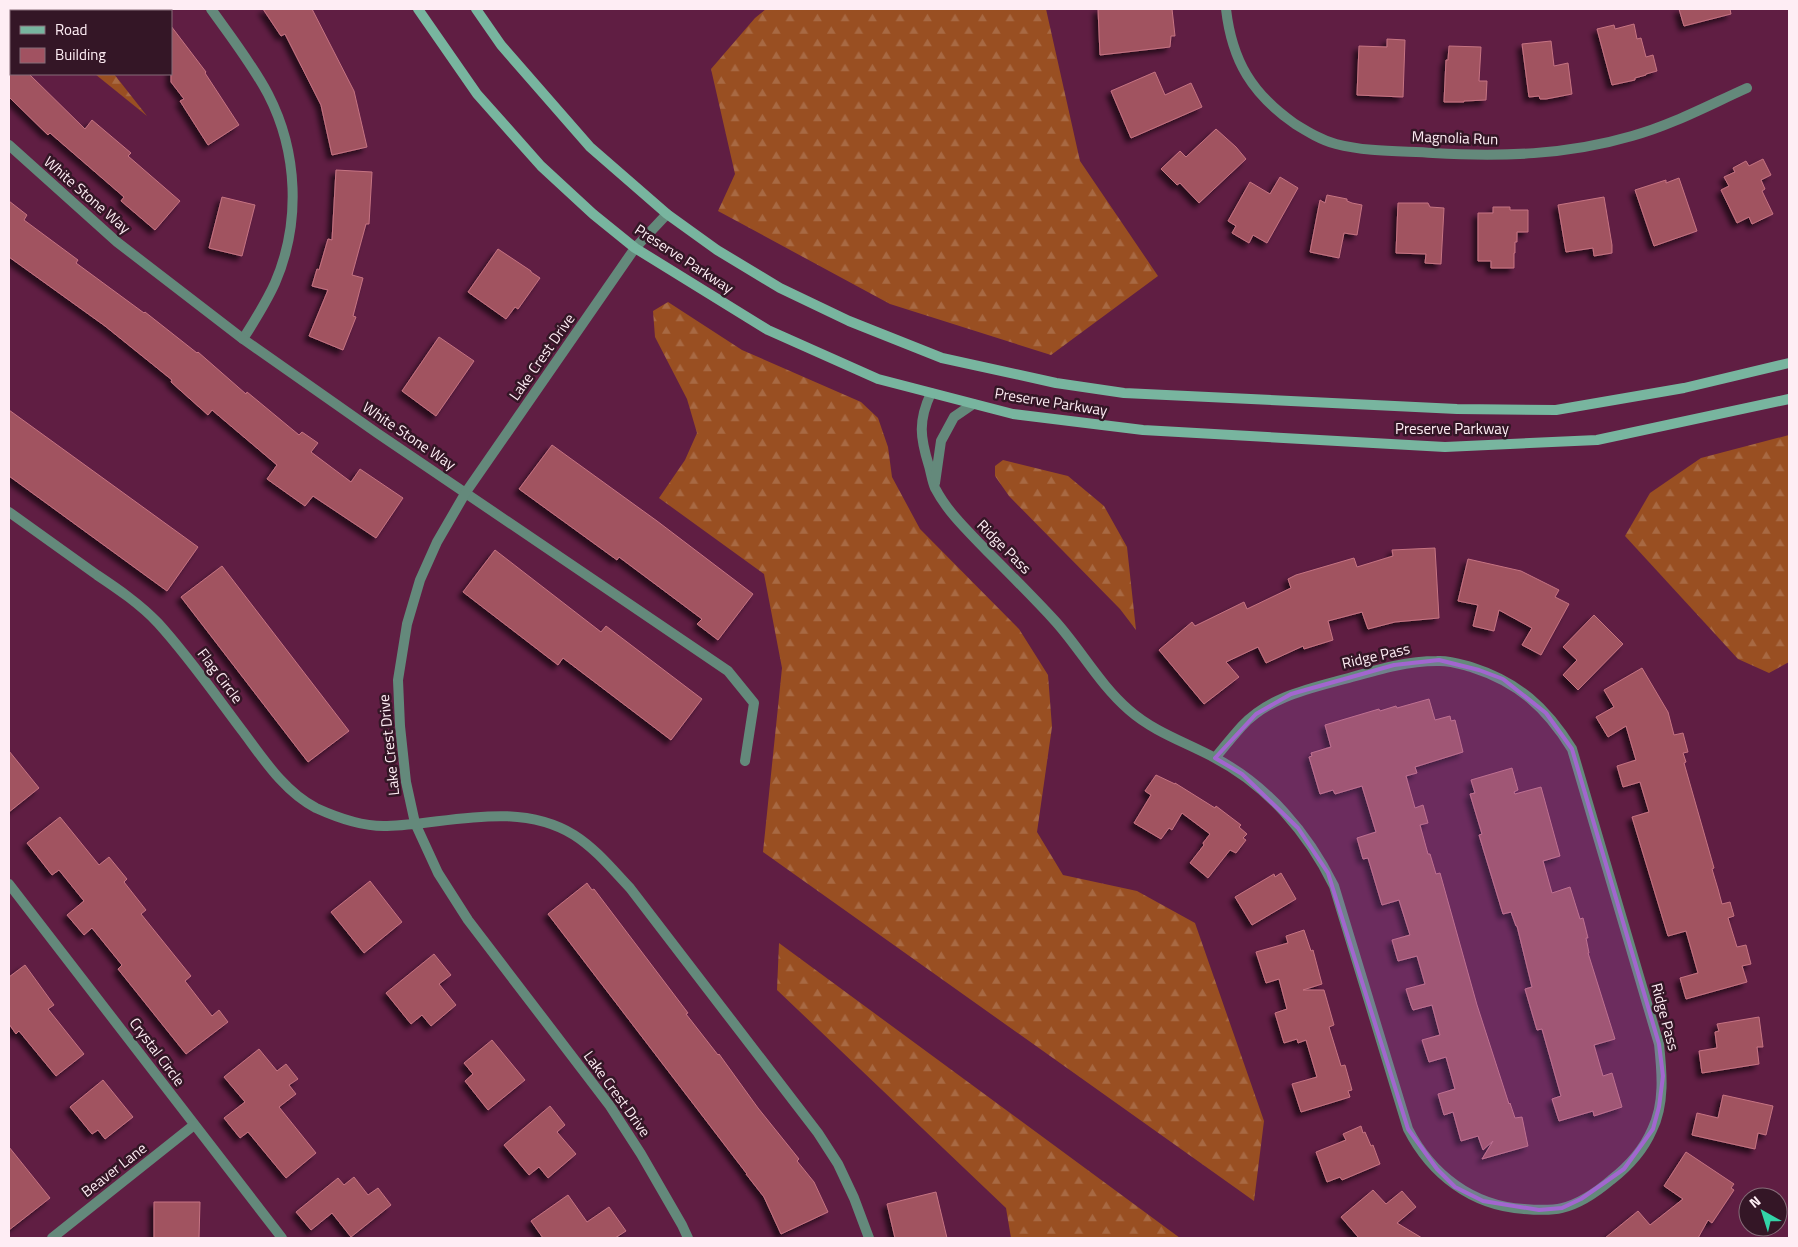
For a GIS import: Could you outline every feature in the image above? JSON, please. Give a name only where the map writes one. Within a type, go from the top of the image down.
[{"type":"street","points":[[211,9],[268,94],[280,122],[288,150],[293,183],[293,215],[286,252],[276,281],[262,310],[243,339]]},
{"type":"street","name":"Preserve Parkway","points":[[418,9],[477,94],[541,166],[593,214],[635,248],[768,330],[878,379],[1013,414],[1142,430],[1445,447],[1597,440],[1789,400]]},
{"type":"street","name":"Preserve Parkway","points":[[476,9],[501,45],[590,147],[667,214],[717,250],[780,288],[850,321],[942,358],[1056,383],[1124,393],[1447,409],[1556,410],[1684,388],[1789,363]]},
{"type":"street","name":"Magnolia Run","points":[[1226,9],[1228,29],[1240,66],[1254,87],[1283,116],[1320,138],[1336,144],[1363,148],[1445,153],[1507,155],[1552,152],[1580,148],[1633,136],[1680,119],[1747,88]]},
{"type":"street","name":"White Stone Way","points":[[9,145],[117,242],[243,339],[728,671],[754,703],[745,761]]},
{"type":"street","name":"Lake Crest Drive","points":[[667,214],[635,248],[466,492],[437,542],[420,580],[407,624],[398,680],[400,726],[406,782],[415,823],[438,873],[468,920],[610,1106],[641,1154],[688,1238]]},
{"type":"street","name":"Ridge Pass","points":[[931,393],[924,409],[921,430],[923,448],[934,486],[961,525],[1044,609],[1128,709],[1143,721],[1168,736],[1215,758],[1242,774],[1280,808],[1298,828],[1328,873],[1339,900],[1408,1129],[1420,1150],[1455,1186],[1483,1201],[1517,1209],[1562,1208],[1602,1187],[1624,1169],[1640,1152],[1653,1129],[1659,1107],[1663,1076],[1659,1044],[1572,749],[1561,731],[1546,713],[1526,695],[1503,679],[1457,663],[1439,660],[1394,665],[1291,694],[1270,705],[1243,725],[1215,758]]},
{"type":"street","points":[[934,486],[941,441],[954,417],[972,404]]},
{"type":"street","name":"Flag Circle","points":[[9,512],[127,596],[157,622],[274,772],[296,794],[314,807],[361,824],[386,826],[491,815],[528,819],[553,825],[574,835],[601,855],[630,888],[818,1133],[838,1164],[854,1198],[869,1238]]},
{"type":"street","name":"Crystal Circle","points":[[9,884],[282,1238]]},
{"type":"street","name":"Beaver Lane","points":[[52,1238],[194,1125]]},
{"type":"highlighted area","points":[[1439,660],[1479,670],[1503,679],[1546,713],[1572,749],[1659,1044],[1663,1076],[1659,1107],[1653,1129],[1624,1169],[1581,1199],[1562,1208],[1539,1210],[1483,1201],[1455,1187],[1437,1169],[1408,1129],[1328,873],[1298,828],[1242,774],[1215,758],[1256,714],[1291,694],[1394,665]]},
{"type":"green space","points":[[766,9],[1046,9],[1080,161],[1158,276],[1051,355],[890,304],[718,211],[735,174],[711,69],[755,18]]},
{"type":"green space","points":[[96,75],[115,75],[147,116]]},
{"type":"green space","points":[[668,302],[742,350],[861,402],[878,418],[888,447],[892,477],[920,529],[1019,629],[1048,675],[1052,727],[1037,832],[1063,875],[1137,891],[1195,923],[1264,1121],[1254,1201],[763,852],[782,668],[764,574],[659,498],[685,460],[697,433],[687,399],[655,337],[653,311]]},
{"type":"green space","points":[[1789,435],[1789,662],[1769,673],[1738,659],[1625,536],[1650,493],[1701,458]]},
{"type":"green space","points":[[1003,460],[1068,476],[1104,506],[1127,547],[1136,630],[1120,609],[1009,496],[995,476],[995,466]]},
{"type":"green space","points":[[779,943],[1180,1238],[1011,1238],[1006,1208],[777,990]]},
{"type":"building","points":[[263,9],[312,9],[354,91],[367,147],[332,155],[321,105],[285,34],[281,36]]},
{"type":"building","points":[[1098,9],[1172,9],[1175,36],[1171,36],[1170,47],[1100,55]]},
{"type":"building","points":[[1679,9],[1730,9],[1731,14],[1684,26]]},
{"type":"building","points":[[1634,24],[1637,39],[1641,38],[1646,57],[1653,55],[1657,71],[1635,78],[1635,80],[1612,85],[1597,29],[1614,25],[1615,29]]},
{"type":"building","points":[[172,27],[206,72],[239,125],[208,145],[180,101],[184,99],[171,82]]},
{"type":"building","points":[[1387,39],[1405,40],[1403,97],[1357,95],[1359,46],[1387,47]]},
{"type":"building","points":[[1551,41],[1554,66],[1568,63],[1572,94],[1546,99],[1540,99],[1539,96],[1529,97],[1522,44]]},
{"type":"building","points":[[1449,46],[1481,47],[1479,81],[1487,81],[1486,100],[1444,102],[1446,60],[1448,60]]},
{"type":"building","points":[[1155,72],[1165,95],[1191,83],[1202,107],[1131,138],[1111,91]]},
{"type":"building","points":[[9,74],[30,75],[85,129],[92,120],[131,153],[128,156],[180,201],[155,230],[121,201],[124,197],[50,133],[48,135],[9,97]]},
{"type":"building","points":[[1216,129],[1246,159],[1199,203],[1180,183],[1177,185],[1161,169],[1180,151],[1186,157]]},
{"type":"building","points":[[1763,159],[1771,175],[1761,180],[1765,189],[1762,191],[1773,214],[1752,224],[1749,217],[1737,223],[1721,190],[1729,186],[1724,177],[1735,172],[1733,168],[1746,161],[1749,166]]},
{"type":"building","points":[[336,170],[372,172],[369,224],[366,224],[352,275],[363,278],[353,316],[356,317],[343,350],[309,336],[328,290],[312,286],[328,239],[332,240]]},
{"type":"building","points":[[1280,177],[1298,188],[1267,243],[1253,235],[1249,243],[1232,233],[1236,226],[1228,221],[1250,182],[1270,194]]},
{"type":"building","points":[[1679,178],[1697,231],[1654,246],[1635,190]]},
{"type":"building","points":[[1327,195],[1347,199],[1347,201],[1352,203],[1362,205],[1357,235],[1344,233],[1339,258],[1310,252],[1320,200],[1325,203]]},
{"type":"building","points":[[222,197],[255,205],[242,256],[209,248]]},
{"type":"building","points":[[1604,197],[1612,253],[1594,256],[1593,248],[1566,252],[1558,205]]},
{"type":"building","points":[[9,201],[27,215],[24,220],[78,260],[76,263],[198,352],[246,394],[247,392],[299,435],[302,432],[318,443],[311,452],[351,482],[360,469],[403,498],[376,538],[313,496],[305,506],[267,479],[277,465],[212,410],[208,415],[171,382],[172,380],[105,326],[9,257]]},
{"type":"building","points":[[1398,203],[1428,203],[1430,207],[1444,208],[1441,264],[1425,263],[1426,254],[1396,253]]},
{"type":"building","points":[[1493,207],[1510,207],[1510,210],[1528,210],[1528,232],[1517,232],[1514,268],[1491,268],[1491,261],[1478,261],[1478,213],[1493,213]]},
{"type":"building","points":[[498,249],[540,278],[518,309],[515,307],[506,319],[468,292]]},
{"type":"building","points":[[439,337],[474,361],[436,416],[402,391]]},
{"type":"building","points":[[9,410],[198,547],[167,591],[9,476]]},
{"type":"building","points":[[552,445],[753,594],[718,640],[697,624],[702,619],[619,557],[617,560],[519,489]]},
{"type":"building","points":[[1435,548],[1439,618],[1395,622],[1368,629],[1362,612],[1328,621],[1333,640],[1304,649],[1303,646],[1266,663],[1258,647],[1226,662],[1239,677],[1204,704],[1159,650],[1192,622],[1195,626],[1244,602],[1247,609],[1291,588],[1288,579],[1296,575],[1354,558],[1357,567],[1393,556],[1392,550]]},
{"type":"building","points":[[495,550],[601,632],[606,626],[702,699],[671,740],[563,658],[558,665],[463,592]]},
{"type":"building","points":[[1468,559],[1521,571],[1559,590],[1555,597],[1569,604],[1541,655],[1522,645],[1532,628],[1499,610],[1494,631],[1473,626],[1478,605],[1458,601]]},
{"type":"building","points":[[222,566],[349,731],[308,762],[181,597]]},
{"type":"building","points":[[1594,615],[1623,644],[1578,690],[1563,675],[1577,660],[1563,647]]},
{"type":"building","points":[[1642,668],[1668,712],[1674,735],[1683,733],[1688,752],[1683,753],[1686,762],[1684,763],[1714,868],[1712,869],[1722,904],[1730,902],[1734,916],[1728,918],[1737,947],[1746,945],[1751,964],[1742,966],[1747,982],[1686,999],[1680,978],[1698,973],[1686,931],[1668,936],[1632,817],[1649,812],[1640,782],[1623,787],[1617,766],[1636,760],[1626,726],[1608,737],[1596,717],[1614,707],[1604,690]]},
{"type":"building","points":[[1429,699],[1435,720],[1450,716],[1451,721],[1455,720],[1463,752],[1415,767],[1417,773],[1406,776],[1415,808],[1423,805],[1428,823],[1420,825],[1428,854],[1430,854],[1436,874],[1440,873],[1477,1005],[1509,1104],[1515,1118],[1522,1117],[1528,1146],[1482,1159],[1493,1141],[1483,1150],[1478,1136],[1461,1141],[1453,1112],[1444,1115],[1438,1094],[1455,1089],[1446,1057],[1429,1062],[1422,1040],[1440,1035],[1432,1005],[1413,1010],[1406,989],[1425,984],[1417,956],[1398,961],[1392,940],[1410,935],[1399,900],[1382,905],[1368,858],[1363,859],[1357,838],[1376,832],[1362,786],[1335,794],[1333,790],[1320,794],[1309,757],[1312,756],[1311,753],[1331,747],[1325,725],[1379,709],[1380,711],[1396,706],[1397,708]]},
{"type":"building","points":[[9,751],[39,788],[9,812]]},
{"type":"building","points":[[1512,768],[1518,790],[1514,792],[1515,794],[1541,787],[1560,856],[1543,861],[1552,893],[1570,887],[1580,919],[1583,918],[1588,938],[1586,938],[1588,953],[1615,1039],[1594,1045],[1603,1076],[1612,1073],[1622,1107],[1594,1116],[1593,1111],[1559,1121],[1552,1099],[1561,1096],[1542,1029],[1537,1030],[1525,989],[1532,987],[1517,926],[1511,912],[1503,914],[1479,835],[1482,834],[1470,794],[1475,793],[1471,780]]},
{"type":"building","points":[[1156,775],[1175,783],[1215,808],[1216,806],[1241,825],[1239,827],[1247,834],[1243,838],[1246,840],[1236,853],[1230,850],[1208,878],[1190,863],[1210,834],[1182,813],[1172,830],[1169,828],[1161,839],[1134,823],[1151,795],[1145,791]]},
{"type":"building","points":[[60,817],[99,865],[109,857],[127,879],[124,882],[146,910],[141,914],[191,976],[185,981],[212,1016],[219,1010],[228,1022],[186,1054],[118,969],[122,965],[92,928],[84,935],[67,915],[84,901],[59,870],[52,875],[27,843]]},
{"type":"building","points":[[1281,873],[1296,899],[1252,925],[1235,897],[1274,874],[1275,877]]},
{"type":"building","points":[[370,881],[402,922],[364,953],[331,912]]},
{"type":"building","points":[[587,883],[592,890],[594,889],[688,1013],[686,1014],[799,1159],[797,1161],[814,1182],[828,1212],[781,1234],[764,1197],[548,914]]},
{"type":"building","points":[[1304,930],[1311,951],[1313,950],[1322,984],[1303,990],[1324,990],[1334,1025],[1329,1027],[1341,1066],[1345,1065],[1352,1090],[1348,1091],[1350,1097],[1301,1112],[1292,1084],[1317,1077],[1306,1040],[1298,1043],[1297,1039],[1284,1043],[1275,1013],[1287,1009],[1279,979],[1266,983],[1256,952],[1288,943],[1286,936]]},
{"type":"building","points":[[434,954],[451,975],[439,984],[456,1005],[431,1026],[422,1015],[411,1024],[386,993]]},
{"type":"building","points":[[25,965],[54,1005],[48,1009],[84,1054],[56,1076],[19,1031],[16,1034],[9,1024],[9,977]]},
{"type":"building","points":[[1759,1017],[1763,1047],[1757,1047],[1759,1064],[1702,1073],[1699,1051],[1717,1048],[1715,1032],[1719,1031],[1717,1024]]},
{"type":"building","points":[[492,1040],[525,1080],[488,1110],[465,1081],[473,1074],[464,1063]]},
{"type":"building","points":[[259,1049],[277,1071],[286,1064],[298,1079],[289,1085],[296,1094],[279,1107],[316,1153],[286,1178],[248,1132],[240,1138],[224,1118],[245,1102],[224,1077]]},
{"type":"building","points":[[103,1080],[133,1117],[105,1139],[98,1130],[92,1134],[70,1107]]},
{"type":"building","points":[[1723,1095],[1773,1106],[1766,1135],[1758,1133],[1755,1149],[1692,1135],[1697,1113],[1718,1118]]},
{"type":"building","points":[[550,1106],[565,1125],[557,1132],[576,1154],[548,1178],[539,1167],[529,1175],[504,1145]]},
{"type":"building","points":[[1361,1126],[1371,1146],[1373,1145],[1380,1164],[1342,1180],[1340,1177],[1327,1182],[1316,1152],[1346,1140],[1343,1134]]},
{"type":"building","points":[[9,1147],[50,1198],[9,1230]]},
{"type":"building","points":[[1686,1152],[1734,1184],[1731,1188],[1734,1190],[1712,1223],[1708,1220],[1698,1238],[1605,1238],[1638,1211],[1650,1225],[1683,1199],[1664,1186]]},
{"type":"building","points":[[354,1177],[368,1195],[378,1188],[391,1205],[351,1237],[332,1213],[311,1230],[296,1212],[338,1178],[344,1185]]},
{"type":"building","points":[[1373,1190],[1386,1204],[1402,1191],[1416,1207],[1397,1223],[1422,1238],[1359,1238],[1341,1217]]},
{"type":"building","points":[[936,1192],[947,1238],[895,1238],[887,1204]]},
{"type":"building","points":[[568,1195],[587,1222],[609,1207],[626,1231],[615,1238],[543,1238],[531,1221]]},
{"type":"building","points":[[154,1202],[200,1202],[199,1238],[154,1238]]}]
